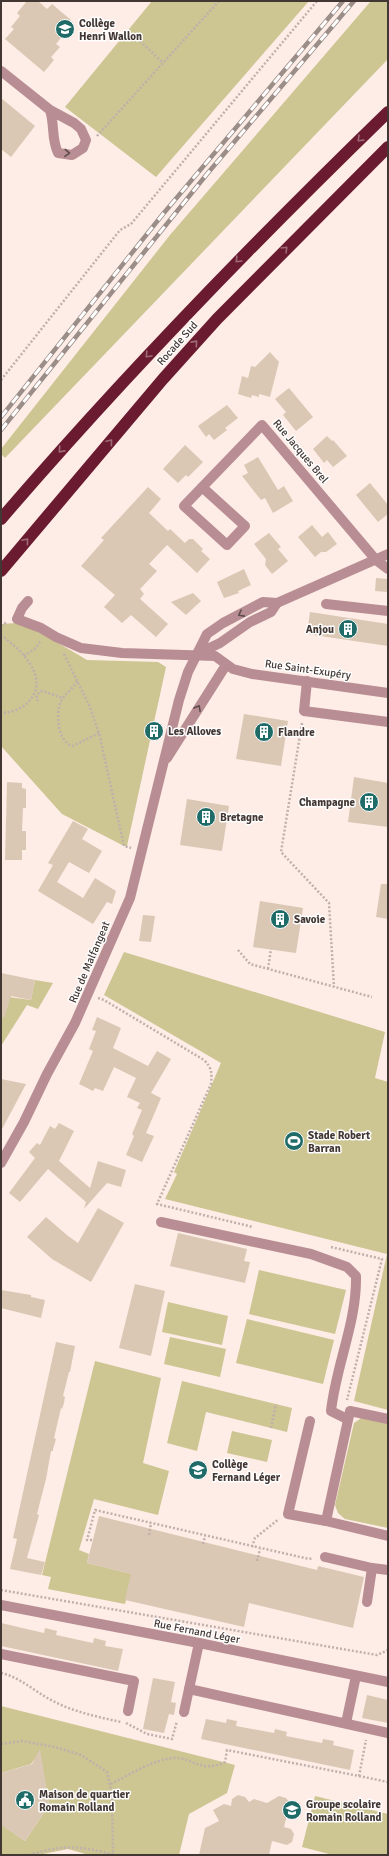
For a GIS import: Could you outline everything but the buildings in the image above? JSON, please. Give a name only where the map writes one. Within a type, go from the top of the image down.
[{"type":"highway","name":"Rocade Sud","points":[[1,519],[74,436],[208,291],[295,202],[388,112]]},
{"type":"highway","name":"Rocade Sud","points":[[1,571],[163,379],[217,319],[388,147]]},
{"type":"street","points":[[1,72],[50,110],[74,123],[81,129],[86,140],[83,148],[72,155],[58,153],[53,142],[54,122],[50,110]]},
{"type":"street","name":"Rue Jacques Brel","points":[[202,487],[245,526],[227,545],[184,506],[202,487],[262,425],[376,560]]},
{"type":"street","points":[[195,654],[220,643],[240,629],[271,612],[278,603],[388,554]]},
{"type":"street","points":[[376,560],[388,569]]},
{"type":"street","name":"Rue Saint-Exupéry","points":[[28,601],[22,608],[17,620],[41,628],[56,637],[81,648],[96,651],[215,656],[226,665],[252,674],[388,693]]},
{"type":"street","name":"Rue de Malfangeat","points":[[1,1163],[4,1150],[24,1122],[46,1074],[76,1023],[130,898],[162,765],[185,679],[195,654],[207,634],[223,623],[263,602],[278,603]]},
{"type":"street","points":[[326,604],[388,611]]},
{"type":"street","name":"Rue de Malfangeat","points":[[162,765],[226,665]]},
{"type":"street","points":[[307,681],[304,711],[388,722]]},
{"type":"street","points":[[161,1222],[312,1254],[347,1267],[356,1276],[357,1295],[333,1392],[331,1411],[349,1415],[388,1419]]},
{"type":"street","points":[[326,1521],[349,1415]]},
{"type":"street","points":[[310,1421],[288,1514],[326,1521],[388,1536]]},
{"type":"street","points":[[325,1557],[372,1568],[388,1570]]},
{"type":"street","points":[[366,1602],[372,1568]]},
{"type":"street","name":"Rue Fernand Léger","points":[[1,1605],[199,1643],[388,1682]]},
{"type":"street","points":[[184,1712],[199,1643]]},
{"type":"street","points":[[1,1654],[134,1681],[128,1711]]},
{"type":"street","points":[[346,1723],[356,1676]]},
{"type":"street","points":[[189,1689],[388,1733]]},
{"type":"path","points":[[83,148],[101,131],[219,1]]},
{"type":"path","points":[[1,380],[120,230],[131,224],[318,1]]},
{"type":"path","points":[[140,41],[163,63]]},
{"type":"path","points":[[1,635],[24,656],[34,671],[36,688],[27,705],[10,712],[1,713]]},
{"type":"path","points":[[56,637],[92,712],[99,733],[124,846],[140,852]]},
{"type":"path","points":[[24,656],[36,648],[40,640]]},
{"type":"path","points":[[77,681],[74,688],[63,698],[58,711],[62,737],[69,745],[73,746],[99,733]]},
{"type":"path","points":[[38,700],[36,698],[39,692],[42,691],[63,698]]},
{"type":"path","points":[[304,711],[281,852],[329,903],[334,987]]},
{"type":"path","points":[[268,970],[271,949]]},
{"type":"path","points":[[238,950],[250,964],[372,997]]},
{"type":"path","points":[[89,995],[104,1000],[204,1060],[212,1072],[211,1084],[157,1204],[259,1229]]},
{"type":"path","points":[[328,1246],[382,1259],[346,1407],[349,1415]]},
{"type":"path","points":[[271,1428],[276,1404]]},
{"type":"path","points":[[92,1540],[87,1540],[95,1510],[260,1549],[309,1559],[320,1556],[325,1557]]},
{"type":"path","points":[[252,1547],[255,1538],[288,1514]]},
{"type":"path","points":[[149,1535],[151,1523]]},
{"type":"path","points":[[203,1544],[205,1536]]},
{"type":"path","points":[[257,1561],[260,1549]]},
{"type":"path","points":[[1,1590],[377,1655],[388,1650]]},
{"type":"path","points":[[1,1673],[10,1675],[53,1701],[84,1714],[125,1722],[147,1734],[172,1739],[180,1713],[184,1712]]},
{"type":"path","points":[[359,1776],[368,1728]]},
{"type":"path","points":[[1,1744],[22,1741],[55,1747],[81,1756],[107,1772],[111,1784],[113,1855],[78,1847],[48,1849],[29,1855]]},
{"type":"path","points":[[111,1784],[162,1759],[176,1757],[203,1766],[219,1765],[225,1762],[227,1750],[388,1782]]},
{"type":"shaded area","points":[[152,1],[309,1],[156,177],[65,107]]},
{"type":"shaded area","points":[[371,1],[388,1],[388,59],[5,458],[1,454],[1,449],[170,235]]},
{"type":"shaded area","points":[[17,623],[43,634],[87,660],[158,662],[166,667],[127,846],[124,846],[62,814],[1,746],[1,624]]},
{"type":"shaded area","points":[[124,952],[385,1032],[375,1078],[388,1082],[388,1410],[354,1401],[387,1254],[165,1199],[177,1174],[174,1172],[221,1063],[104,995]]},
{"type":"shaded area","points":[[35,980],[53,983],[38,1009],[27,1005],[1,1046],[1,996],[31,1000]]},
{"type":"shaded area","points":[[259,1270],[346,1290],[335,1334],[249,1314]]},
{"type":"shaded area","points":[[168,1302],[228,1316],[222,1345],[162,1332]]},
{"type":"shaded area","points":[[247,1319],[334,1340],[323,1384],[236,1363]]},
{"type":"shaded area","points":[[170,1337],[226,1349],[220,1377],[164,1364]]},
{"type":"shaded area","points":[[95,1361],[161,1378],[143,1463],[169,1471],[158,1515],[94,1499],[79,1550],[89,1554],[87,1563],[132,1574],[125,1604],[48,1589],[51,1577],[42,1575]]},
{"type":"shaded area","points":[[182,1381],[292,1408],[287,1432],[206,1412],[197,1451],[167,1443]]},
{"type":"shaded area","points":[[362,1415],[388,1422],[388,1528],[345,1519],[338,1513],[335,1505],[354,1423],[360,1419]]},
{"type":"shaded area","points":[[232,1431],[272,1440],[267,1462],[227,1453]]},
{"type":"shaded area","points":[[1,1706],[235,1765],[227,1793],[189,1814],[179,1855],[89,1855],[68,1849],[38,1855],[1,1855],[1,1822],[6,1828],[25,1841],[49,1805],[41,1759],[34,1760],[31,1764],[1,1773]]},
{"type":"shaded area","points":[[315,1796],[388,1814],[388,1855],[333,1855],[302,1847]]},
{"type":"railway","points":[[1,417],[163,214],[343,1]]},
{"type":"railway","points":[[1,430],[207,174],[354,1]]},
{"type":"place","name":"Collège Henri Wallon","points":[[65,29]]},
{"type":"place","name":"Anjou","points":[[348,629]]},
{"type":"place","name":"Les Alloves","points":[[154,731]]},
{"type":"place","name":"Flandre","points":[[264,732]]},
{"type":"place","name":"Champagne","points":[[369,802]]},
{"type":"place","name":"Bretagne","points":[[206,817]]},
{"type":"place","name":"Savoie","points":[[280,919]]},
{"type":"place","name":"Stade Robert Barran","points":[[294,1141]]},
{"type":"place","name":"Collège Fernand Léger","points":[[198,1470]]},
{"type":"place","name":"Maison de quartier Romain Rolland","points":[[25,1800]]},
{"type":"place","name":"Groupe scolaire Romain Rolland","points":[[292,1810]]}]
